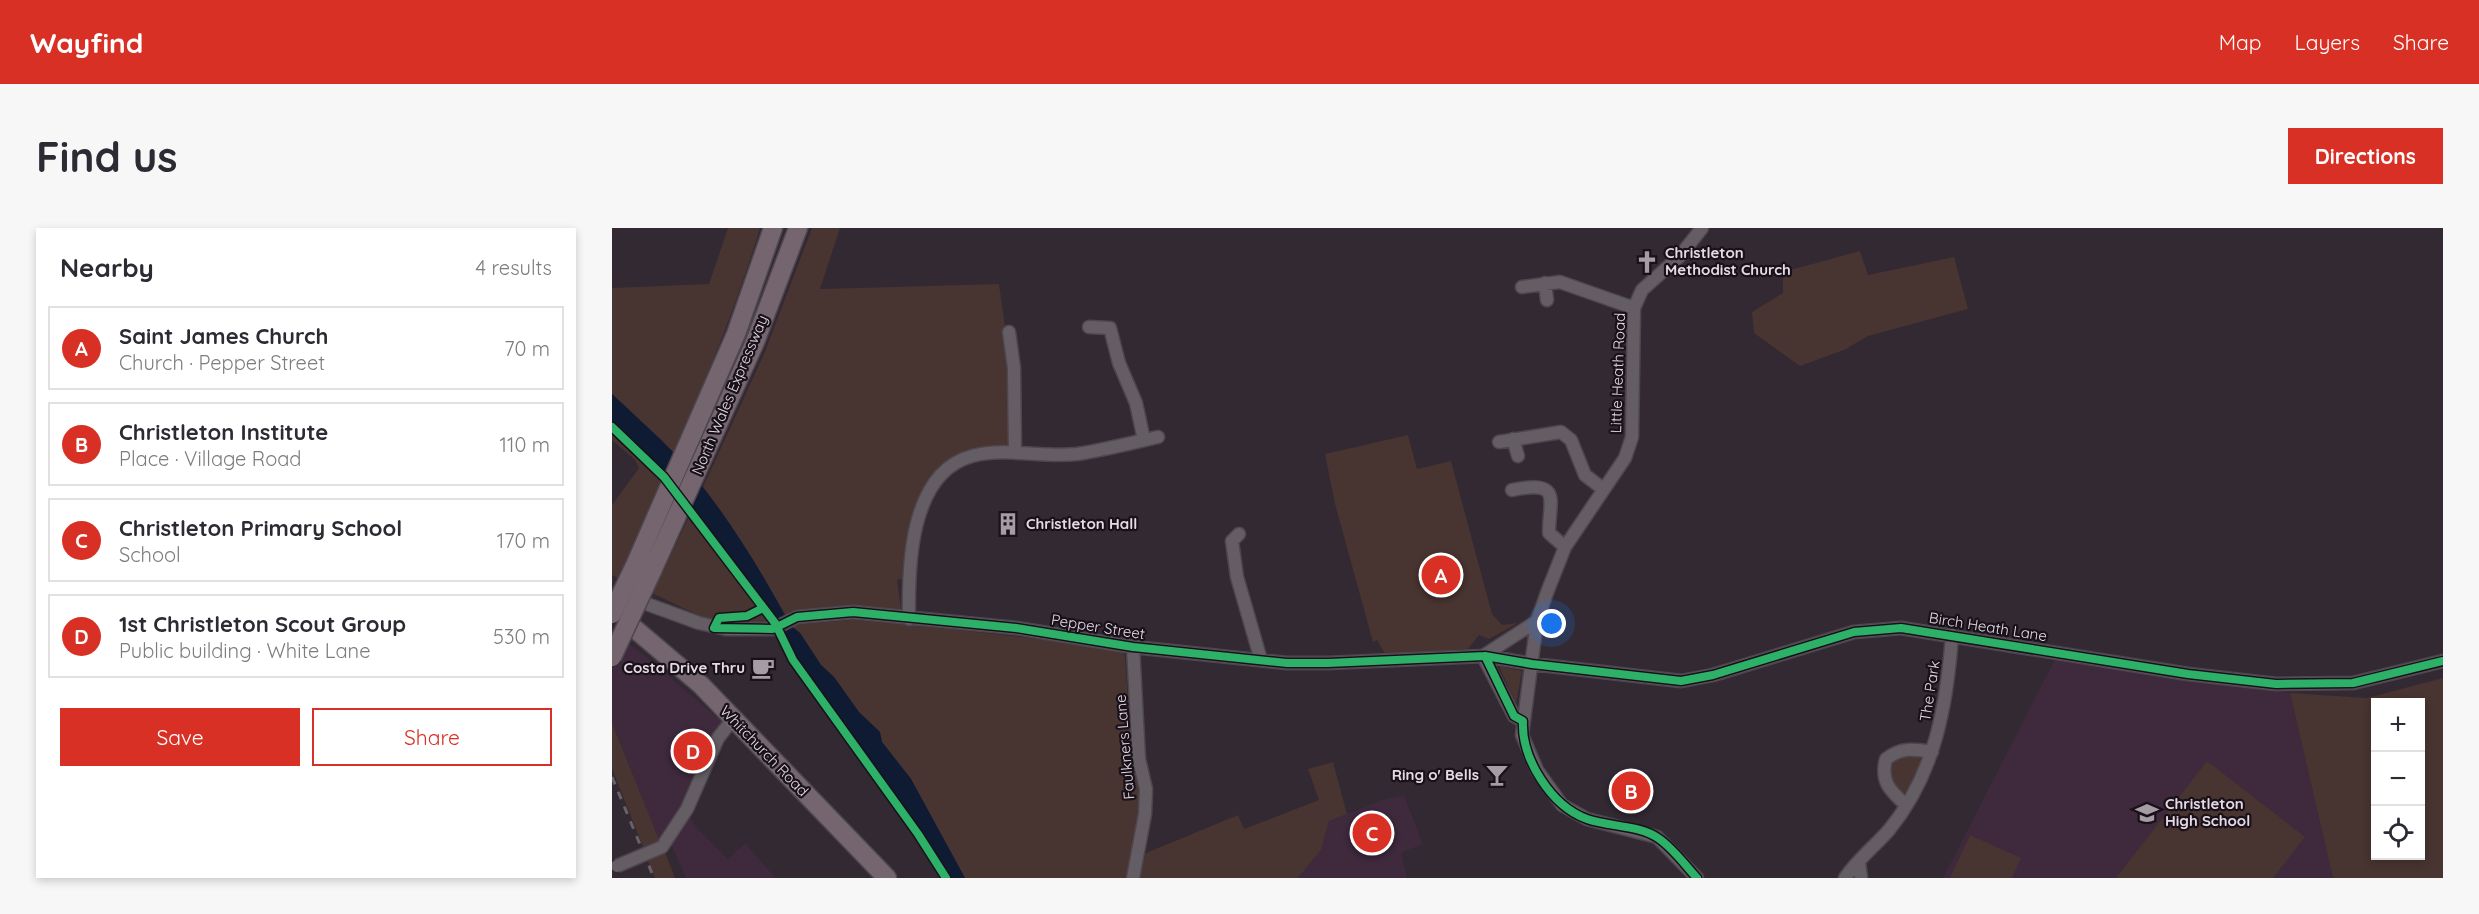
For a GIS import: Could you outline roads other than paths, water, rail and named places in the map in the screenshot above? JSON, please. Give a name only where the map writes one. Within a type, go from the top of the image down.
[{"type":"highway","name":"North Wales Expressway","points":[[668,516],[694,435],[736,334],[773,228]]},
{"type":"highway","name":"North Wales Expressway","points":[[612,657],[644,567],[668,516],[707,450],[755,342],[798,228]]},
{"type":"highway","name":"North Wales Expressway","points":[[612,614],[644,567]]},
{"type":"highway","name":"Whitchurch Road","points":[[635,629],[687,672],[887,878]]},
{"type":"street","name":"Little Heath Road","points":[[1523,721],[1537,621],[1566,547],[1625,458],[1632,438],[1634,308],[1642,290],[1680,256],[1702,228]]},
{"type":"street","points":[[1522,287],[1560,282],[1634,308]]},
{"type":"street","points":[[1545,283],[1547,300]]},
{"type":"street","points":[[1089,327],[1110,328],[1119,363],[1136,403],[1144,440]]},
{"type":"street","points":[[1009,332],[1014,368],[1015,453]]},
{"type":"street","points":[[1499,441],[1561,432],[1570,440],[1585,475],[1603,489]]},
{"type":"street","points":[[909,619],[910,547],[923,507],[944,474],[971,456],[1015,453],[1076,454],[1158,437]]},
{"type":"street","points":[[1514,439],[1518,456]]},
{"type":"street","points":[[1512,490],[1532,486],[1541,487],[1548,493],[1553,506],[1549,533],[1566,547]]},
{"type":"street","points":[[1239,534],[1232,541],[1237,577],[1261,660]]},
{"type":"street","name":"Pepper Street","points":[[647,604],[714,628],[773,629],[806,615],[853,612],[1016,628],[1133,647],[1261,660],[1328,663],[1484,656],[1532,664]]},
{"type":"street","points":[[1537,621],[1484,656],[1514,716],[1523,721],[1522,735],[1537,770],[1562,805],[1587,819],[1657,837],[1696,878]]},
{"type":"street","name":"Birch Heath Lane","points":[[1532,664],[1681,681],[1713,675],[1854,632],[1901,628],[2188,674],[2276,684],[2353,684],[2443,661]]},
{"type":"street","name":"The Park","points":[[1845,878],[1890,829],[1918,788],[1932,752],[1948,684],[1952,635]]},
{"type":"street","name":"Faulkners Lane","points":[[1133,647],[1139,759],[1146,789],[1145,814],[1133,878]]},
{"type":"street","points":[[617,866],[663,847],[687,809],[718,738],[733,719]]},
{"type":"street","points":[[1906,805],[1891,792],[1884,779],[1886,759],[1895,752],[1909,748],[1932,752]]},
{"type":"street","points":[[1859,862],[1861,878]]},
{"type":"water","points":[[612,394],[675,454],[723,514],[752,558],[790,625],[800,633],[821,665],[834,677],[859,712],[880,732],[882,742],[911,779],[965,878],[947,878],[936,857],[791,652],[770,614],[733,561],[664,475],[612,425]]},
{"type":"railway","points":[[612,777],[654,878]]},
{"type":"place","name":"Christleton Methodist Church","points":[[1647,262]]},
{"type":"place","name":"Christleton Hall","points":[[1008,524]]},
{"type":"place","name":"Saint James Church","points":[[1441,575]]},
{"type":"place","name":"Costa Drive Thru","points":[[763,668]]},
{"type":"place","name":"1st Christleton Scout Group","points":[[693,751]]},
{"type":"place","name":"Ring o' Bells","points":[[1497,775]]},
{"type":"place","name":"Christleton Institute","points":[[1631,791]]},
{"type":"place","name":"Christleton High School","points":[[2147,813]]},
{"type":"place","name":"Christleton Primary School","points":[[1372,833]]}]
